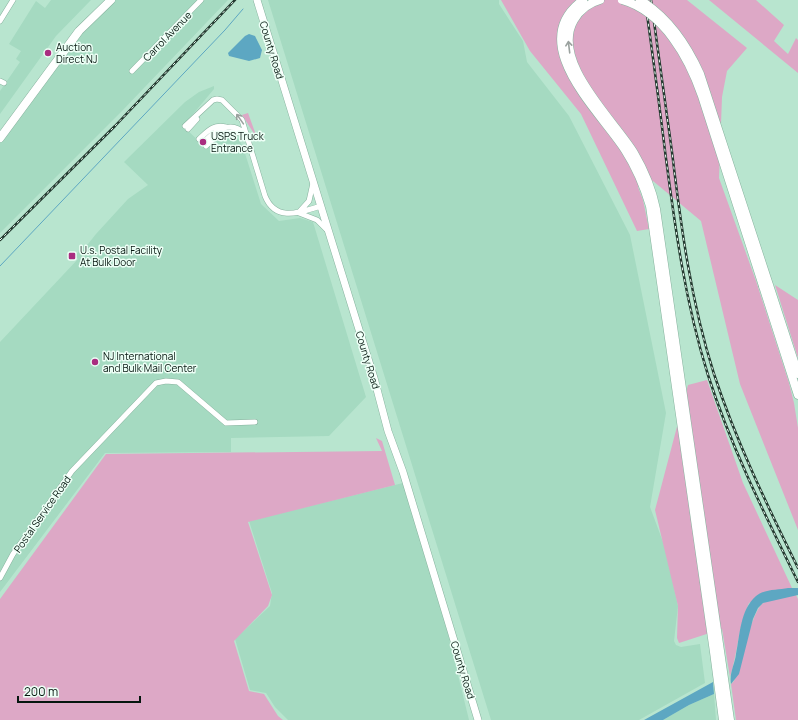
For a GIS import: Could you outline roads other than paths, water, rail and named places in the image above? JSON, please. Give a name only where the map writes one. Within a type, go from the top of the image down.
[{"type":"highway","points":[[0,130],[65,40],[104,0]]},
{"type":"highway","points":[[0,138],[79,31],[111,0]]},
{"type":"highway","points":[[583,0],[572,10],[564,26],[561,40],[564,58],[576,83],[625,150],[648,190],[723,720]]},
{"type":"highway","points":[[600,0],[586,7],[574,21],[568,38],[571,57],[583,82],[634,153],[660,227],[730,720]]},
{"type":"highway","points":[[622,0],[642,9],[660,24],[675,42],[690,66],[702,96],[798,374]]},
{"type":"highway","points":[[640,0],[655,10],[671,27],[687,49],[698,69],[708,95],[798,395]]},
{"type":"main road","name":"County Road","points":[[257,0],[478,720]]},
{"type":"street","points":[[0,21],[13,0]]},
{"type":"street","name":"Carrol Avenue","points":[[132,71],[201,0]]},
{"type":"street","points":[[187,127],[213,100],[219,99],[242,120],[268,202],[275,209],[283,213],[298,213],[321,206]]},
{"type":"street","points":[[227,127],[239,129],[246,135],[232,132],[224,133],[203,143],[215,132],[227,127]]},
{"type":"street","points":[[298,213],[309,201],[313,180]]},
{"type":"street","points":[[298,213],[317,220],[329,232]]},
{"type":"street","name":"Postal Service Road","points":[[0,578],[13,554],[72,472],[156,383],[166,381],[178,382],[226,422],[255,422]]},
{"type":"water","points":[[249,34],[255,36],[262,50],[260,58],[249,61],[229,56],[228,53],[245,36]]},
{"type":"water","points":[[798,588],[798,595],[763,603],[758,608],[753,619],[739,674],[731,684],[731,676],[740,631],[747,608],[759,594],[767,591]]},
{"type":"water","points":[[713,682],[714,694],[689,705],[663,720],[644,720]]},
{"type":"waterway","points":[[0,266],[225,30],[243,9]]},
{"type":"railway","points":[[0,240],[115,126],[235,0]]},
{"type":"railway","points":[[645,0],[677,236],[687,292],[700,348],[727,428],[761,506],[798,582]]},
{"type":"railway","points":[[651,0],[683,236],[693,292],[706,347],[732,424],[764,497],[798,568]]},
{"type":"place","name":"Auction Direct NJ","points":[[48,53]]},
{"type":"place","name":"USPS Truck Entrance","points":[[203,142]]},
{"type":"place","name":"U.s. Postal Facility At Bulk Door","points":[[72,256]]},
{"type":"place","name":"NJ International and Bulk Mail Center","points":[[95,362]]}]
